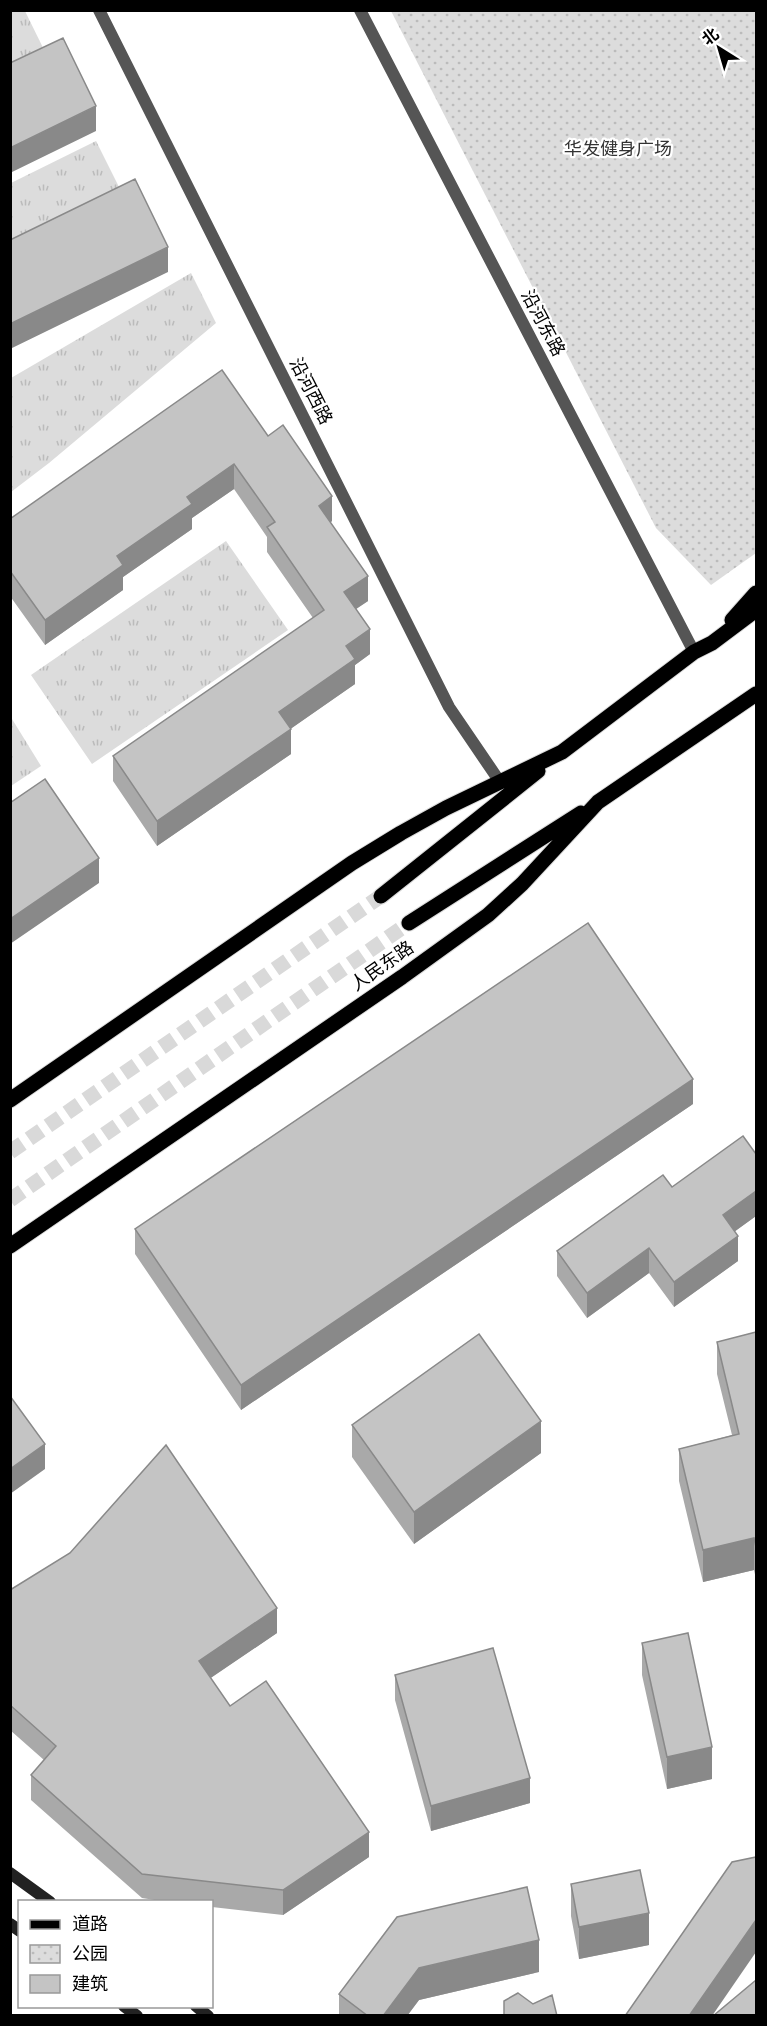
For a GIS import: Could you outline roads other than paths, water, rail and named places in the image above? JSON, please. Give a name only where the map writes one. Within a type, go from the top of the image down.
[{"type":"main road","points":[[712,643],[756,593]]},
{"type":"main road","points":[[381,896],[562,752],[694,652],[712,643],[756,610]]},
{"type":"main road","name":"人民东路","points":[[10,1246],[402,977],[488,915],[522,884],[598,802],[756,696]]},
{"type":"main road","points":[[10,1100],[352,863],[401,833],[562,752]]},
{"type":"main road","points":[[409,923],[598,802]]},
{"type":"main road","points":[[10,1873],[47,1900]]},
{"type":"street","name":"沿河西路","points":[[99,10],[449,706],[500,782]]},
{"type":"street","name":"沿河东路","points":[[360,10],[694,652]]},
{"type":"tunnel","points":[[10,1152],[381,896]]},
{"type":"tunnel","points":[[10,1200],[409,923]]},
{"type":"park label","name":"华发健身广场","points":[[618,149]]}]
